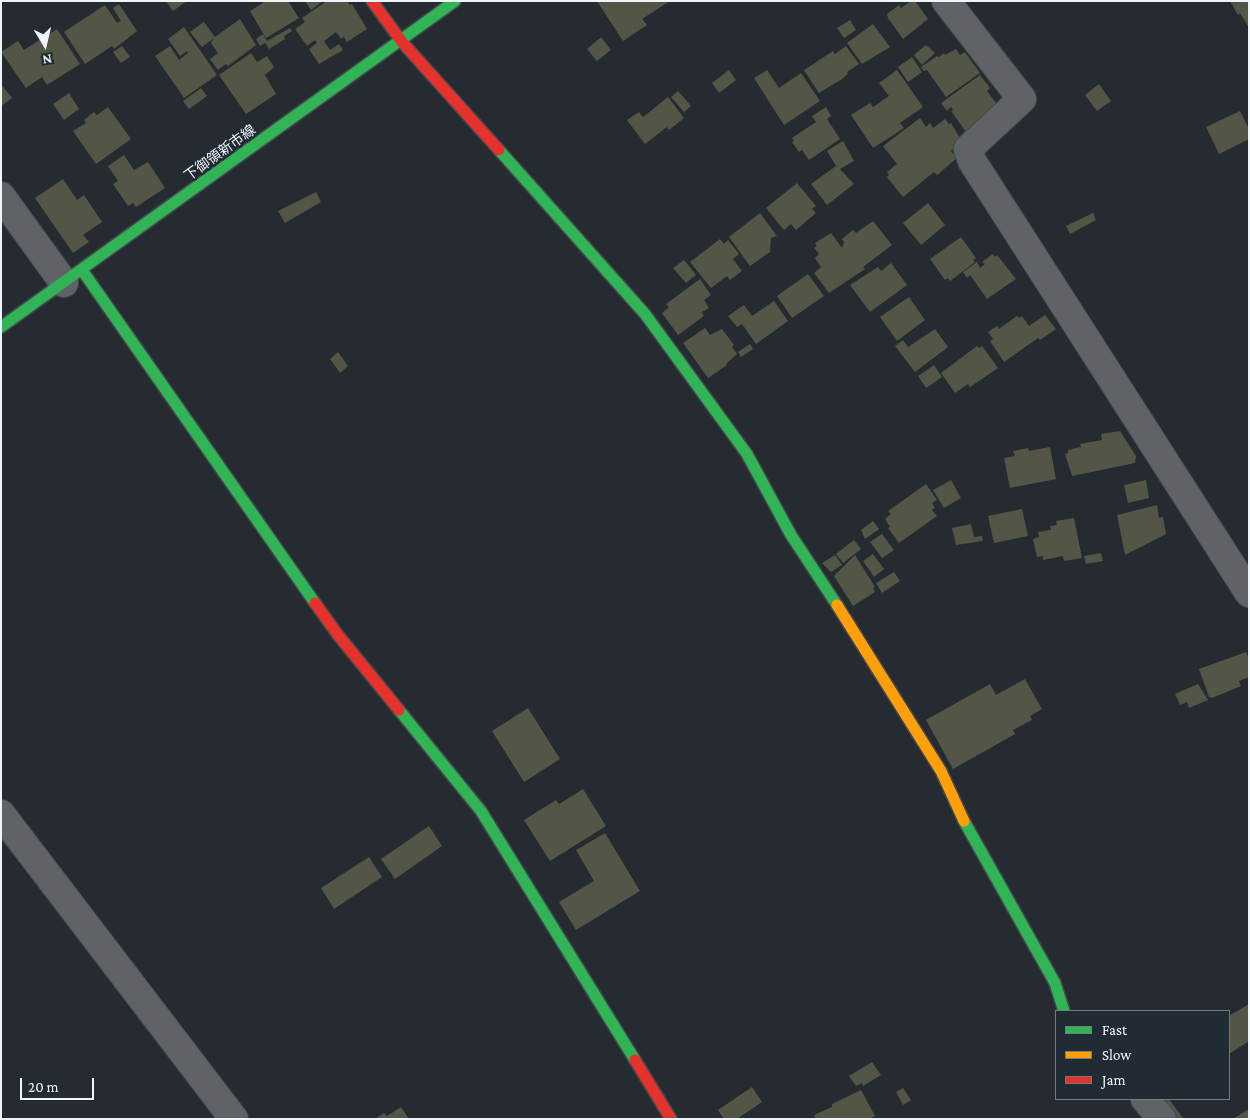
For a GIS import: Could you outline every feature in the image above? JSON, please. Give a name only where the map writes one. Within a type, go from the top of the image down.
[{"type":"street","points":[[372,1],[402,42],[644,314],[747,454],[791,535],[876,664],[941,771],[968,830],[1055,983],[1064,1010]]},
{"type":"street","name":"下御領新市線","points":[[1,327],[402,42],[456,1]]},
{"type":"street","points":[[946,1],[1022,99],[968,149],[972,161],[1249,593]]},
{"type":"street","points":[[1,196],[73,277],[338,635],[481,811],[671,1119]]},
{"type":"street","points":[[1,814],[234,1119]]},
{"type":"street","points":[[1145,1100],[1162,1119]]},
{"type":"building","points":[[166,1],[187,1],[173,11]]},
{"type":"building","points":[[263,1],[288,1],[299,18],[266,38],[250,11],[263,3]]},
{"type":"building","points":[[305,1],[323,1],[311,10]]},
{"type":"building","points":[[327,1],[347,1],[350,5],[352,4],[367,29],[347,42],[344,37],[341,39],[336,32],[324,41],[330,50],[339,44],[343,50],[319,64],[309,49],[317,43],[315,40],[307,46],[295,29],[305,22],[302,18]]},
{"type":"building","points":[[597,1],[670,1],[642,19],[647,25],[623,41]]},
{"type":"building","points":[[911,1],[915,1],[928,19],[903,39],[887,14],[899,5],[901,8]]},
{"type":"building","points":[[1230,1],[1249,1],[1249,28],[1240,13],[1238,15]]},
{"type":"building","points":[[119,4],[137,31],[114,49],[112,46],[85,64],[64,32],[105,5],[117,23],[121,21],[113,8]]},
{"type":"building","points":[[240,19],[256,45],[228,66],[226,64],[218,70],[210,59],[218,53],[211,43],[214,38],[202,47],[190,32],[204,22],[215,37]]},
{"type":"building","points":[[850,20],[856,30],[844,38],[837,28]]},
{"type":"building","points":[[873,24],[890,47],[862,64],[847,43]]},
{"type":"building","points":[[184,27],[217,75],[184,98],[155,56],[170,46],[179,60],[188,53],[187,51],[180,56],[168,39]]},
{"type":"building","points":[[290,28],[292,31],[284,36],[285,39],[269,49],[265,43],[260,46],[256,39],[263,34],[267,41]]},
{"type":"building","points":[[57,29],[80,64],[47,85],[42,77],[26,88],[1,52],[18,41],[24,50]]},
{"type":"building","points":[[601,37],[611,50],[597,61],[587,49]]},
{"type":"building","points":[[926,45],[935,53],[922,65],[914,55]]},
{"type":"building","points":[[122,46],[130,57],[121,63],[113,52]]},
{"type":"building","points":[[846,46],[859,64],[847,72],[848,74],[842,79],[819,93],[804,70],[833,51],[835,54]]},
{"type":"building","points":[[956,49],[960,55],[965,52],[980,73],[946,97],[927,70],[924,71],[921,67],[937,56],[939,57],[944,53],[945,55]]},
{"type":"building","points":[[251,53],[257,62],[267,56],[274,67],[265,75],[276,94],[246,114],[219,75]]},
{"type":"building","points":[[912,57],[922,72],[908,82],[898,67]]},
{"type":"building","points":[[729,70],[736,80],[719,93],[712,83]]},
{"type":"building","points":[[767,70],[779,88],[801,73],[820,101],[784,125],[754,78]]},
{"type":"building","points":[[897,70],[923,107],[900,123],[904,128],[873,148],[851,115],[870,103],[873,107],[889,96],[879,83]]},
{"type":"building","points":[[980,75],[990,88],[987,91],[999,107],[971,139],[951,111],[953,110],[951,107],[947,111],[941,103]]},
{"type":"building","points":[[1,84],[12,98],[1,106]]},
{"type":"building","points":[[1099,84],[1111,101],[1097,111],[1085,95]]},
{"type":"building","points":[[201,88],[207,96],[189,109],[183,101]]},
{"type":"building","points":[[678,91],[691,106],[684,112],[671,97]]},
{"type":"building","points":[[69,93],[79,109],[64,120],[53,104]]},
{"type":"building","points":[[668,97],[684,118],[669,130],[667,127],[645,144],[627,120],[639,112],[643,117]]},
{"type":"building","points":[[108,107],[131,139],[96,164],[73,131],[86,123],[84,120],[94,112],[97,115]]},
{"type":"building","points":[[826,107],[831,116],[827,119],[840,139],[809,160],[802,150],[799,152],[792,142],[794,141],[792,138],[816,122],[812,116]]},
{"type":"building","points":[[1240,111],[1249,129],[1249,139],[1219,154],[1206,127]]},
{"type":"building","points":[[920,118],[926,127],[930,123],[933,128],[945,119],[949,124],[951,123],[962,142],[951,151],[957,158],[937,175],[934,172],[903,197],[887,177],[889,175],[887,172],[897,164],[883,146]]},
{"type":"building","points":[[843,141],[854,161],[840,169],[854,184],[827,205],[811,184],[836,166],[827,151]]},
{"type":"building","points":[[124,155],[134,170],[148,162],[165,188],[136,207],[133,203],[128,206],[113,184],[118,181],[108,166]]},
{"type":"building","points":[[63,179],[77,200],[84,195],[102,222],[83,235],[89,242],[73,253],[35,198]]},
{"type":"building","points":[[797,183],[816,206],[812,209],[816,213],[796,230],[791,224],[784,230],[766,208]]},
{"type":"building","points":[[316,192],[321,202],[285,223],[278,211]]},
{"type":"building","points":[[928,203],[945,225],[921,245],[903,223]]},
{"type":"building","points":[[760,213],[777,236],[771,238],[770,252],[750,266],[729,237]]},
{"type":"building","points":[[1093,213],[1096,220],[1070,234],[1066,226]]},
{"type":"building","points":[[873,221],[892,245],[863,267],[865,269],[829,293],[814,273],[821,267],[815,258],[819,254],[814,248],[817,246],[815,243],[831,233],[842,248],[844,242],[842,239],[853,230],[856,233]]},
{"type":"building","points":[[961,237],[976,258],[973,260],[975,262],[950,281],[948,278],[945,280],[930,259]]},
{"type":"building","points":[[720,239],[724,244],[728,240],[739,254],[733,259],[742,271],[730,280],[727,276],[711,288],[690,262]]},
{"type":"building","points":[[993,254],[995,257],[997,255],[1016,279],[987,299],[970,275],[967,278],[963,272],[977,262],[980,268],[985,264],[982,262]]},
{"type":"building","points":[[684,260],[696,275],[686,283],[673,268]]},
{"type":"building","points":[[891,263],[907,285],[870,312],[850,285],[878,267],[881,271]]},
{"type":"building","points":[[808,274],[824,296],[792,318],[777,296]]},
{"type":"building","points":[[700,279],[711,295],[704,300],[709,308],[702,312],[704,316],[678,335],[662,313],[669,307],[666,304]]},
{"type":"building","points":[[909,297],[925,320],[897,341],[880,317]]},
{"type":"building","points":[[774,301],[788,321],[756,344],[742,324],[737,327],[728,316],[744,305],[752,316]]},
{"type":"building","points":[[1045,315],[1056,329],[1040,340],[1038,338],[1004,362],[990,341],[993,339],[988,332],[997,326],[999,329],[1017,316],[1019,318],[1022,316],[1029,326]]},
{"type":"building","points":[[705,328],[710,335],[722,329],[734,345],[732,347],[737,354],[727,365],[708,378],[683,343]]},
{"type":"building","points":[[935,329],[948,347],[915,372],[895,346],[903,340],[908,347]]},
{"type":"building","points":[[750,344],[753,349],[741,357],[738,352]]},
{"type":"building","points":[[977,346],[979,348],[982,346],[998,368],[970,387],[968,384],[955,393],[941,373]]},
{"type":"building","points":[[338,352],[348,366],[340,373],[330,359]]},
{"type":"building","points":[[934,365],[942,377],[926,388],[918,376]]},
{"type":"building","points":[[1120,431],[1136,456],[1135,463],[1072,476],[1065,454],[1068,453],[1068,450],[1081,447],[1080,444],[1102,440],[1101,434]]},
{"type":"building","points":[[1050,447],[1056,479],[1010,488],[1004,458],[1015,456],[1013,451],[1028,448],[1029,451]]},
{"type":"building","points":[[951,480],[961,498],[944,508],[933,490]]},
{"type":"building","points":[[1146,480],[1149,498],[1128,503],[1124,485]]},
{"type":"building","points":[[926,484],[937,500],[932,503],[935,508],[932,510],[937,516],[899,543],[888,528],[890,527],[885,519],[891,514],[888,511]]},
{"type":"building","points":[[1157,505],[1159,518],[1163,517],[1166,534],[1125,555],[1117,515]]},
{"type":"building","points":[[1022,509],[1028,536],[994,543],[988,516]]},
{"type":"building","points":[[1074,518],[1082,558],[1064,561],[1063,556],[1043,560],[1043,556],[1037,557],[1033,539],[1039,537],[1038,532],[1051,530],[1050,526],[1057,525],[1056,521]]},
{"type":"building","points":[[873,521],[879,529],[865,539],[861,530]]},
{"type":"building","points":[[971,524],[974,537],[982,536],[983,541],[956,545],[952,528]]},
{"type":"building","points":[[882,534],[894,550],[882,558],[870,542]]},
{"type":"building","points":[[854,540],[861,549],[843,563],[836,554]]},
{"type":"building","points":[[1101,553],[1103,561],[1086,564],[1084,556]]},
{"type":"building","points":[[873,554],[884,569],[874,577],[863,561]]},
{"type":"building","points":[[835,555],[842,565],[831,572],[822,563]]},
{"type":"building","points":[[855,555],[875,587],[873,588],[875,592],[853,606],[834,576]]},
{"type":"building","points":[[894,572],[900,581],[882,593],[876,583]]},
{"type":"building","points":[[1246,652],[1249,659],[1249,677],[1239,681],[1241,686],[1212,698],[1209,697],[1199,669]]},
{"type":"building","points":[[1025,679],[1042,709],[1030,716],[1032,720],[1013,730],[1015,734],[953,769],[926,720],[990,684],[996,695]]},
{"type":"building","points":[[1198,684],[1208,700],[1189,708],[1187,702],[1180,705],[1175,694]]},
{"type":"building","points":[[528,708],[560,759],[524,782],[492,731]]},
{"type":"building","points":[[583,789],[606,826],[550,861],[524,820],[556,800],[559,804]]},
{"type":"building","points":[[429,826],[442,846],[395,879],[381,859]]},
{"type":"building","points":[[605,833],[640,891],[576,930],[559,902],[594,881],[576,850]]},
{"type":"building","points":[[369,857],[382,877],[334,909],[321,888]]},
{"type":"building","points":[[1249,1004],[1249,1041],[1230,1053],[1230,1015]]},
{"type":"building","points":[[872,1062],[881,1075],[863,1086],[862,1083],[856,1086],[849,1076]]},
{"type":"building","points":[[752,1087],[762,1102],[737,1119],[724,1119],[718,1110]]},
{"type":"building","points":[[903,1088],[911,1100],[903,1105],[896,1092]]},
{"type":"building","points":[[861,1090],[875,1116],[870,1119],[816,1119],[814,1116],[832,1107],[832,1104]]},
{"type":"building","points":[[1163,1100],[1170,1100],[1183,1118],[1173,1119]]},
{"type":"building","points":[[401,1107],[409,1119],[375,1119],[384,1113],[387,1116]]},
{"type":"building","points":[[1249,1109],[1249,1119],[1233,1119]]},
{"type":"traffic: fast","points":[[1,327],[455,1]]},
{"type":"traffic: fast","points":[[499,150],[645,314],[747,454],[791,535],[837,605]]},
{"type":"traffic: fast","points":[[82,270],[315,603]]},
{"type":"traffic: fast","points":[[399,710],[481,811],[635,1060]]},
{"type":"traffic: fast","points":[[964,821],[1055,983],[1064,1010]]},
{"type":"traffic: slow","points":[[837,605],[941,771],[964,821]]},
{"type":"traffic: jam","points":[[372,1],[402,42],[499,150]]},
{"type":"traffic: jam","points":[[315,603],[338,635],[399,710]]},
{"type":"traffic: jam","points":[[635,1060],[671,1119]]}]
